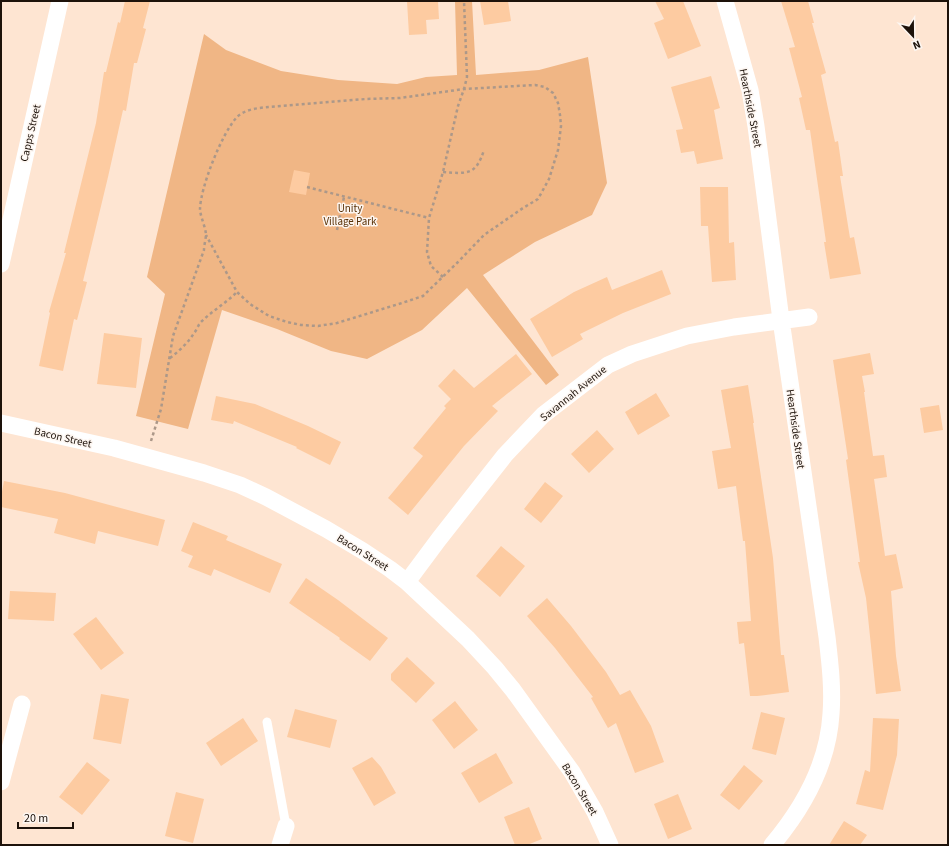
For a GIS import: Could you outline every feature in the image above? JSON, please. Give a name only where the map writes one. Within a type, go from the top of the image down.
[{"type":"street","name":"Capps Street","points":[[1,264],[60,1]]},
{"type":"street","name":"Hearthside Street","points":[[725,1],[750,90],[756,126],[781,320],[827,637],[832,690],[831,715],[823,757],[808,796],[772,845]]},
{"type":"street","name":"Savannah Avenue","points":[[407,582],[505,455],[543,415],[608,365],[632,354],[687,336],[734,327],[809,317]]},
{"type":"street","name":"Bacon Street","points":[[1,423],[114,448],[204,473],[240,485],[266,497],[363,551],[407,582],[468,639],[495,668],[513,690],[572,772],[595,812],[610,845]]},
{"type":"street","points":[[1,782],[22,704]]},
{"type":"street","points":[[280,845],[286,826]]},
{"type":"lane","points":[[267,722],[286,826]]},
{"type":"path","points":[[443,277],[431,266],[427,252],[429,218],[443,172],[458,106],[467,77],[464,1]]},
{"type":"path","points":[[535,85],[545,87],[552,93],[558,104],[561,126],[559,144],[549,179],[538,199],[484,235],[423,296],[409,301],[337,323],[318,326],[301,325],[269,316],[250,304],[236,292],[206,235],[200,210],[204,187],[215,156],[237,117],[246,112],[268,107],[366,99],[400,98],[464,89],[535,85]]},
{"type":"path","points":[[443,172],[467,173],[475,169],[482,159],[484,150]]},
{"type":"path","points":[[307,187],[429,218]]},
{"type":"path","points":[[337,230],[344,197]]},
{"type":"path","points":[[146,457],[161,409],[173,336],[204,250],[206,235]]},
{"type":"path","points":[[170,358],[183,347],[199,324],[236,292]]},
{"type":"green space","name":"Unity Village Park","points":[[455,1],[472,1],[476,75],[539,70],[588,57],[607,183],[592,215],[535,242],[483,275],[559,375],[546,385],[467,288],[422,330],[367,359],[331,351],[277,329],[222,310],[188,429],[136,416],[165,294],[147,277],[204,34],[226,50],[281,71],[338,80],[397,84],[426,77],[457,75]]},
{"type":"building","points":[[125,1],[150,1],[143,28],[146,29],[137,63],[134,63],[126,111],[123,110],[83,281],[87,282],[77,320],[74,319],[63,371],[39,366],[49,312],[66,253],[64,253],[96,123],[104,72],[106,72],[118,22],[120,23]]},
{"type":"building","points":[[407,1],[438,1],[439,19],[426,20],[427,34],[409,35]]},
{"type":"building","points":[[480,1],[508,1],[511,21],[484,25]]},
{"type":"building","points":[[655,1],[683,1],[701,46],[668,59],[654,23],[664,19]]},
{"type":"building","points":[[781,1],[808,1],[814,23],[812,23],[826,73],[821,75],[835,142],[838,141],[843,176],[840,176],[850,238],[854,237],[861,274],[830,279],[810,130],[806,130],[799,98],[802,97],[789,48],[795,47]]},
{"type":"building","points":[[711,76],[720,108],[714,110],[723,159],[697,164],[694,151],[681,153],[676,130],[683,129],[671,87]]},
{"type":"building","points":[[294,170],[310,173],[306,195],[289,192]]},
{"type":"building","points":[[700,187],[728,187],[729,243],[734,242],[736,280],[712,282],[708,226],[701,226]]},
{"type":"building","points":[[662,270],[671,294],[623,313],[580,334],[583,339],[552,357],[530,319],[574,292],[607,277],[612,290]]},
{"type":"building","points":[[104,333],[142,338],[136,388],[97,384]]},
{"type":"building","points":[[870,353],[874,374],[862,376],[864,392],[873,456],[884,455],[887,477],[874,479],[885,556],[896,554],[903,588],[891,591],[896,656],[901,691],[876,694],[866,598],[858,562],[860,562],[846,460],[848,459],[833,360]]},
{"type":"building","points":[[516,354],[532,374],[492,406],[498,411],[464,446],[408,515],[388,498],[423,456],[413,448],[446,408],[444,406],[451,399],[438,386],[454,369],[474,388]]},
{"type":"building","points":[[748,385],[773,558],[781,655],[784,655],[789,692],[757,696],[750,696],[744,643],[739,644],[737,622],[751,621],[745,541],[743,541],[736,486],[718,489],[712,451],[731,448],[721,390]]},
{"type":"building","points":[[656,393],[670,416],[638,435],[625,412]]},
{"type":"building","points":[[216,396],[255,404],[308,426],[341,442],[330,465],[296,448],[297,447],[234,421],[233,424],[211,420]]},
{"type":"building","points":[[939,405],[943,430],[924,433],[920,408]]},
{"type":"building","points":[[597,430],[614,449],[589,473],[571,454]]},
{"type":"building","points":[[4,481],[65,493],[165,520],[158,546],[98,531],[95,544],[54,533],[58,519],[1,507]]},
{"type":"building","points":[[545,482],[563,496],[541,523],[524,509]]},
{"type":"building","points":[[193,522],[228,536],[226,540],[282,564],[270,593],[214,569],[211,576],[188,567],[193,556],[181,551]]},
{"type":"building","points":[[501,546],[525,566],[500,597],[476,576]]},
{"type":"building","points":[[306,578],[388,638],[370,661],[339,639],[340,638],[289,603]]},
{"type":"building","points":[[10,591],[56,593],[54,621],[8,619]]},
{"type":"building","points":[[547,598],[571,626],[606,672],[620,695],[630,690],[651,726],[664,762],[635,773],[616,723],[608,728],[591,698],[593,697],[555,648],[527,616]]},
{"type":"building","points":[[96,617],[124,653],[101,670],[73,634]]},
{"type":"building","points":[[407,657],[435,683],[416,703],[391,680],[391,674]]},
{"type":"building","points":[[101,694],[129,699],[121,744],[93,739]]},
{"type":"building","points":[[455,701],[478,730],[454,749],[432,720]]},
{"type":"building","points":[[295,709],[337,720],[330,748],[287,737]]},
{"type":"building","points":[[761,712],[785,718],[776,755],[752,749]]},
{"type":"building","points":[[243,718],[258,741],[221,766],[206,743]]},
{"type":"building","points":[[873,718],[899,719],[897,755],[883,810],[856,804],[865,770],[870,772]]},
{"type":"building","points":[[496,753],[513,783],[479,803],[461,773]]},
{"type":"building","points":[[372,757],[381,767],[396,793],[374,806],[352,768]]},
{"type":"building","points":[[87,762],[110,780],[82,815],[59,797]]},
{"type":"building","points":[[744,765],[763,781],[739,810],[720,795]]},
{"type":"building","points":[[176,792],[204,799],[193,843],[165,836]]},
{"type":"building","points":[[678,794],[692,829],[668,839],[654,804]]},
{"type":"building","points":[[529,807],[542,839],[527,845],[515,845],[504,817]]},
{"type":"building","points":[[844,821],[867,835],[860,845],[829,845]]}]
